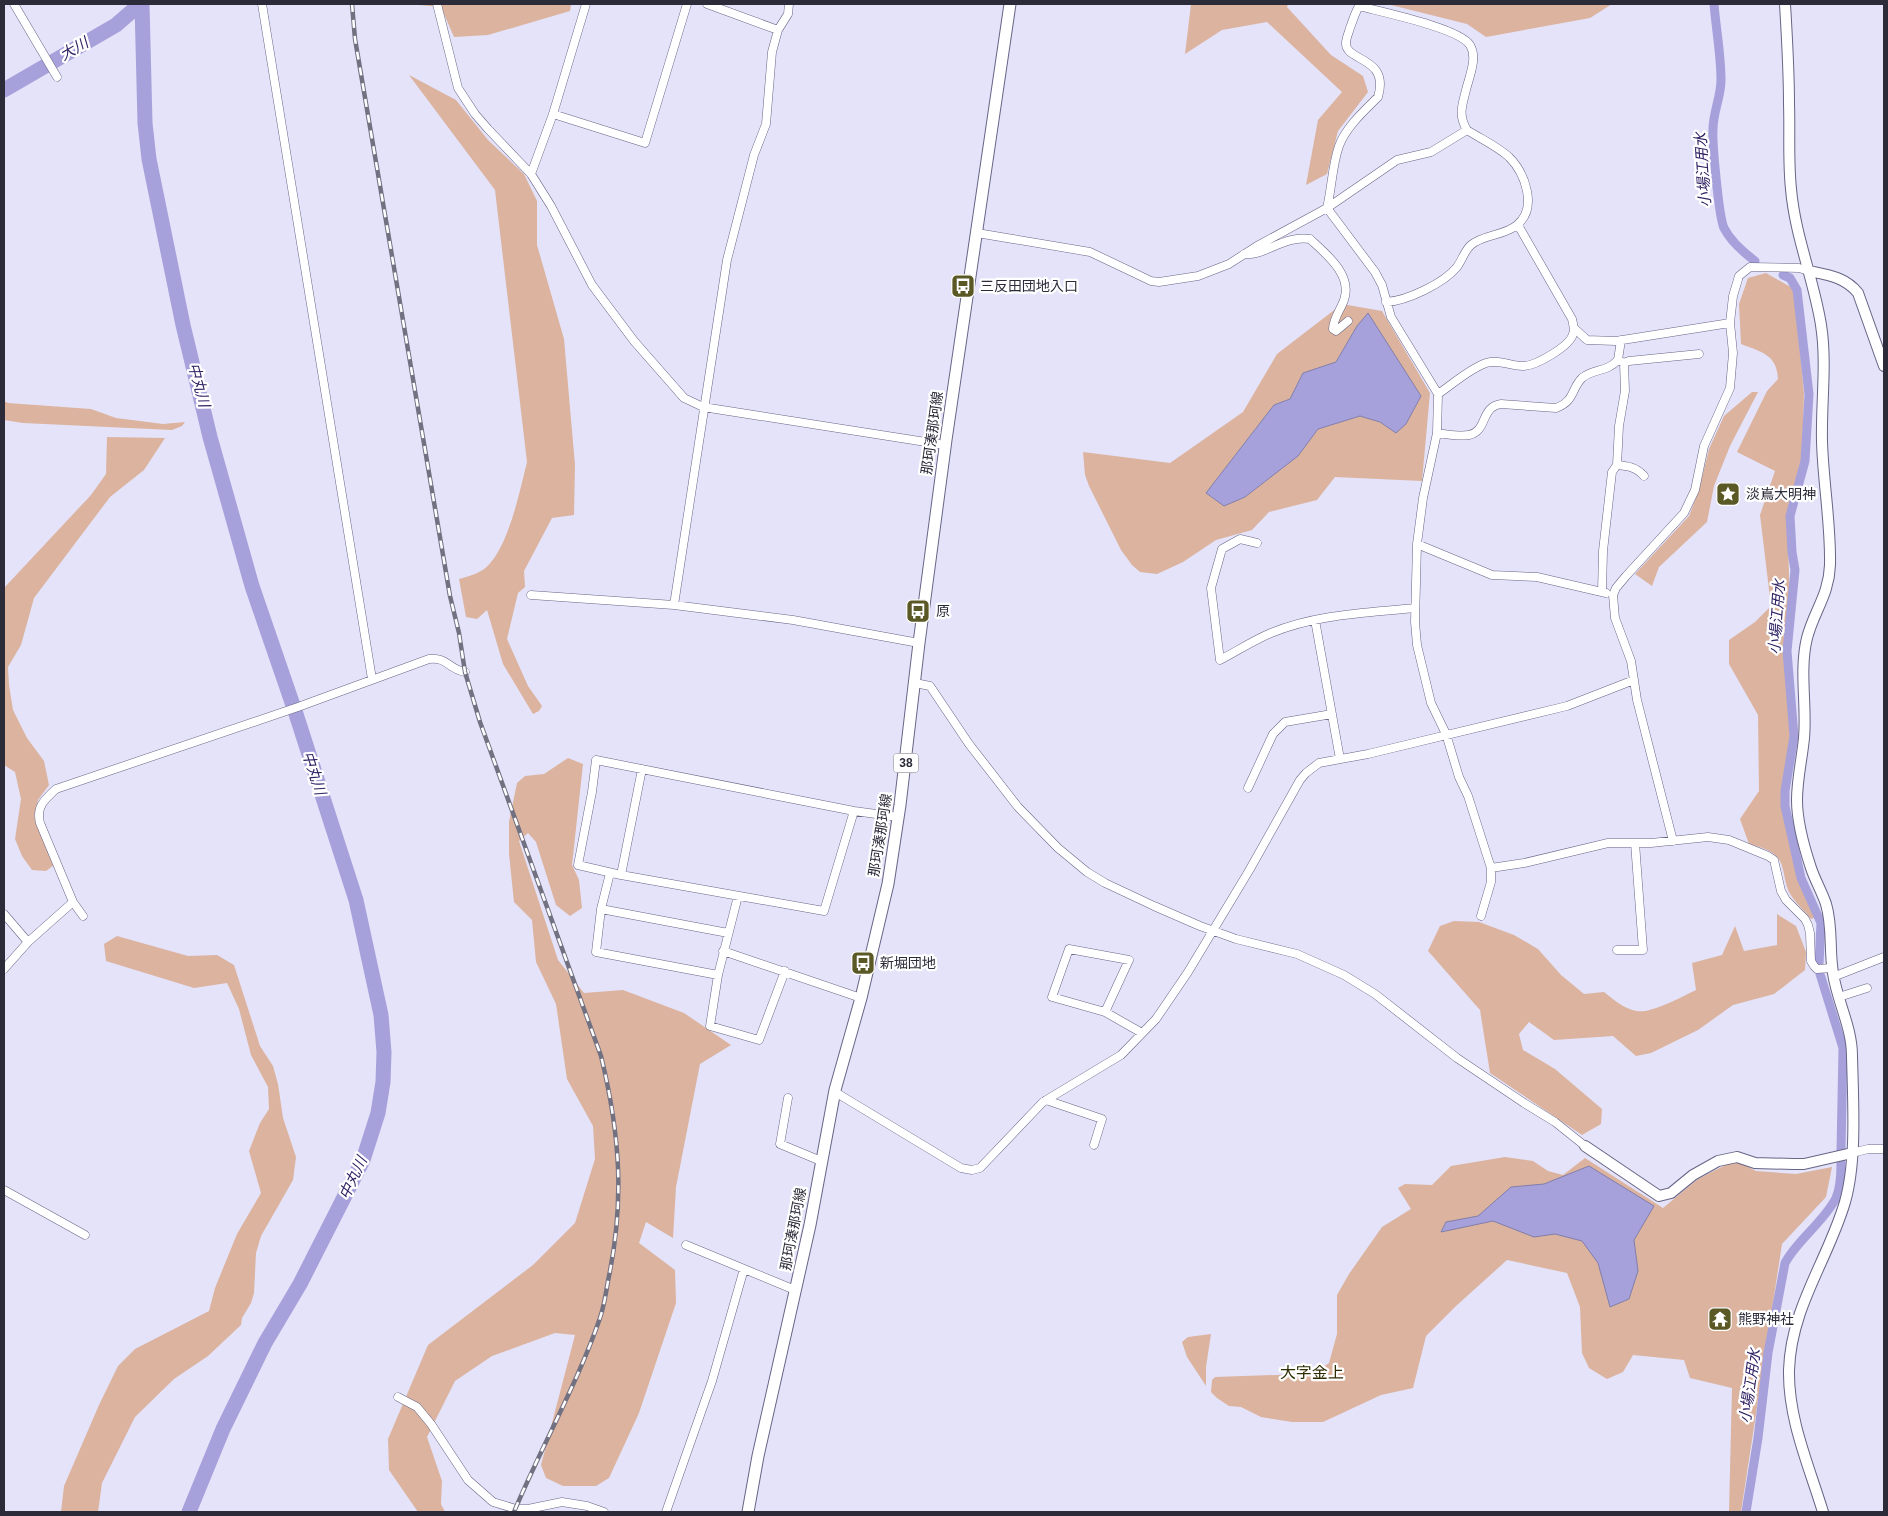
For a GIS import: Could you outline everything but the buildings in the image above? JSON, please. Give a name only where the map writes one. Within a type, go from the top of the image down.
[{"type":"main road","name":"那珂湊那珂線","points":[[748,1512],[758,1456],[810,1226],[835,1092],[861,998],[888,884],[946,445],[1010,4]]},
{"type":"street","points":[[14,4],[57,78]]},
{"type":"street","points":[[262,4],[372,679]]},
{"type":"street","points":[[437,4],[458,88],[488,129],[531,174],[551,206],[592,284],[634,341],[684,398],[704,408],[946,445]]},
{"type":"street","points":[[531,174],[553,114],[586,4]]},
{"type":"street","points":[[553,114],[645,143],[687,4]]},
{"type":"street","points":[[707,4],[778,30]]},
{"type":"street","points":[[674,605],[727,260],[754,155],[766,124],[770,65],[778,30],[788,14],[789,4]]},
{"type":"street","points":[[1785,4],[1791,194],[1818,303],[1824,351],[1822,438],[1830,561],[1829,580],[1806,639],[1804,659],[1804,736],[1797,803],[1812,870],[1827,908],[1831,927],[1833,972],[1849,1030],[1852,1050],[1852,1169],[1844,1205],[1798,1315],[1790,1351],[1792,1407],[1823,1512]]},
{"type":"street","points":[[1327,208],[1335,160],[1340,145],[1345,134],[1378,97],[1380,89],[1378,72],[1373,66],[1348,49],[1346,43],[1355,12],[1359,6],[1440,28],[1462,37],[1470,46],[1473,63],[1460,116],[1467,130],[1503,152],[1516,166],[1528,192],[1529,203],[1518,225],[1503,233],[1477,240],[1470,246],[1458,266],[1440,280],[1405,299],[1386,302]]},
{"type":"street","points":[[977,233],[1090,252],[1151,281],[1159,282],[1198,276],[1229,264],[1327,208],[1397,160],[1431,152],[1467,130]]},
{"type":"street","points":[[1327,208],[1375,272],[1391,317],[1438,394],[1437,433],[1423,498],[1417,544],[1415,608],[1417,645],[1431,703],[1446,734],[1491,868],[1491,882],[1481,916]]},
{"type":"street","points":[[1438,394],[1479,366],[1489,362],[1503,361],[1521,366],[1530,366],[1538,363],[1569,342],[1573,335],[1572,319],[1518,225]]},
{"type":"street","points":[[1244,254],[1255,254],[1292,239],[1310,239],[1328,256],[1341,274],[1346,286],[1344,301],[1333,329],[1336,331],[1348,321]]},
{"type":"street","points":[[1673,841],[1642,723],[1630,660],[1615,618],[1613,596],[1616,588],[1626,576],[1684,513],[1695,490],[1704,446],[1730,388],[1733,353],[1730,323],[1739,276],[1750,267],[1799,268],[1842,279],[1851,284],[1858,292],[1884,366]]},
{"type":"street","points":[[1574,328],[1588,340],[1620,340],[1730,323]]},
{"type":"street","points":[[1602,592],[1602,551],[1612,472],[1617,465],[1619,426],[1625,391],[1620,340]]},
{"type":"street","points":[[1437,433],[1464,436],[1477,432],[1481,428],[1488,410],[1496,405],[1556,408],[1568,402],[1581,379],[1621,362],[1699,354]]},
{"type":"street","points":[[1617,465],[1638,469],[1644,476]]},
{"type":"street","points":[[1257,543],[1240,539],[1222,549],[1211,588],[1220,660],[1271,633],[1315,620],[1333,616],[1415,608]]},
{"type":"street","points":[[1417,544],[1492,575],[1537,576],[1613,596]]},
{"type":"street","points":[[531,595],[674,605],[793,620],[919,643]]},
{"type":"street","points":[[1315,620],[1340,759]]},
{"type":"street","points":[[83,916],[73,902],[38,814],[40,806],[56,789],[294,708],[429,659],[439,658],[454,670],[465,672]]},
{"type":"street","points":[[835,1092],[962,1168],[972,1170],[980,1168],[1034,1110],[1061,1090],[1096,1072],[1121,1055],[1156,1018],[1188,972],[1250,869],[1300,780],[1319,763],[1368,754],[1567,706],[1634,680]]},
{"type":"street","points":[[915,683],[930,686],[969,744],[1013,802],[1072,862],[1105,883],[1154,906],[1236,939],[1297,954],[1316,961],[1359,984],[1394,1008],[1457,1058],[1555,1122],[1585,1146],[1659,1196],[1671,1193],[1693,1175],[1718,1161],[1737,1157],[1755,1162],[1804,1164],[1868,1149],[1884,1148]]},
{"type":"street","points":[[1248,788],[1273,734],[1285,722],[1332,714]]},
{"type":"street","points":[[854,811],[824,911],[610,873],[578,865],[596,760],[854,811],[898,817]]},
{"type":"street","points":[[621,875],[642,769]]},
{"type":"street","points":[[1491,868],[1524,863],[1598,845],[1651,843],[1708,837],[1729,840],[1762,853],[1774,860],[1781,891],[1786,900],[1805,919],[1808,925],[1811,961],[1817,969],[1833,972],[1856,969],[1884,957]]},
{"type":"street","points":[[1617,950],[1643,950],[1635,843]]},
{"type":"street","points":[[610,873],[601,909],[596,952],[718,975]]},
{"type":"street","points":[[738,896],[723,951],[710,1026],[759,1040],[785,971]]},
{"type":"street","points":[[4,969],[28,942],[73,902]]},
{"type":"street","points":[[601,909],[728,933]]},
{"type":"street","points":[[4,914],[28,942]]},
{"type":"street","points":[[1105,1012],[1129,960],[1069,949],[1052,997],[1105,1012],[1142,1033]]},
{"type":"street","points":[[723,951],[861,998]]},
{"type":"street","points":[[1839,997],[1867,988]]},
{"type":"street","points":[[788,1098],[780,1144],[821,1161]]},
{"type":"street","points":[[1046,1100],[1102,1120],[1094,1145]]},
{"type":"street","points":[[4,1190],[84,1235]]},
{"type":"street","points":[[686,1245],[795,1290]]},
{"type":"street","points":[[666,1512],[712,1381],[744,1269]]},
{"type":"street","points":[[398,1397],[417,1407],[468,1480],[493,1502],[516,1509],[528,1509],[562,1502],[587,1506],[604,1512]]},
{"type":"shaded area","points":[[408,4],[571,4],[570,11],[488,35],[454,37],[441,7]]},
{"type":"shaded area","points":[[1191,4],[1288,4],[1287,7],[1331,55],[1363,76],[1368,92],[1338,131],[1327,174],[1306,185],[1318,120],[1342,92],[1267,22],[1222,30],[1185,54]]},
{"type":"shaded area","points":[[1387,4],[1612,4],[1590,18],[1486,37],[1467,24]]},
{"type":"shaded area","points":[[409,75],[456,100],[488,140],[524,174],[537,201],[537,245],[564,339],[575,465],[574,515],[552,518],[524,571],[525,587],[518,593],[507,639],[528,686],[542,706],[539,711],[533,714],[503,664],[487,610],[477,619],[466,617],[459,579],[481,571],[498,552],[511,521],[527,462],[495,190]]},
{"type":"shaded area","points":[[1766,273],[1794,289],[1804,393],[1802,459],[1787,513],[1790,604],[1785,652],[1791,736],[1782,790],[1783,807],[1800,883],[1817,917],[1811,919],[1789,892],[1780,861],[1769,851],[1749,844],[1740,819],[1759,791],[1758,715],[1729,664],[1729,640],[1755,622],[1771,606],[1760,515],[1775,471],[1737,452],[1767,391],[1778,379],[1775,364],[1767,355],[1741,344],[1739,304],[1748,278]]},
{"type":"shaded area","points":[[1342,304],[1382,311],[1430,393],[1422,481],[1335,477],[1317,500],[1269,512],[1252,530],[1216,540],[1183,562],[1157,574],[1140,572],[1121,550],[1089,486],[1085,475],[1083,452],[1170,463],[1243,412],[1277,354]],"holes":[[[1357,326],[1396,433],[1380,422],[1360,416],[1318,429],[1298,456],[1245,497],[1224,506],[1206,493],[1274,405],[1290,399],[1303,373],[1336,362]]]},
{"type":"shaded area","points":[[1368,313],[1421,396],[1406,424],[1396,433],[1380,422],[1360,416],[1318,429],[1298,456],[1245,497],[1224,506],[1206,493],[1274,405],[1290,399],[1303,373],[1336,362],[1357,326]]},
{"type":"shaded area","points":[[1752,392],[1758,392],[1730,446],[1714,486],[1707,522],[1659,567],[1652,586],[1635,574],[1689,516],[1699,490],[1709,449],[1724,416]]},
{"type":"shaded area","points":[[4,401],[8,403],[91,409],[116,418],[163,424],[185,422],[182,426],[172,430],[23,423],[4,420]]},
{"type":"shaded area","points":[[107,437],[165,438],[144,470],[110,497],[34,598],[21,645],[8,667],[13,710],[27,738],[44,761],[49,785],[38,800],[34,816],[54,865],[46,871],[32,870],[22,856],[15,839],[21,799],[15,772],[4,765],[4,588],[91,495],[106,474]]},
{"type":"shaded area","points":[[568,758],[583,764],[572,865],[579,880],[582,908],[570,916],[556,905],[536,842],[528,833],[519,841],[558,960],[584,993],[623,990],[684,1013],[731,1045],[700,1064],[676,1187],[673,1238],[646,1222],[639,1243],[675,1270],[676,1303],[639,1413],[609,1478],[596,1486],[563,1486],[546,1478],[541,1465],[575,1335],[555,1333],[492,1356],[455,1381],[427,1437],[442,1481],[441,1504],[445,1512],[418,1512],[389,1470],[388,1439],[428,1345],[533,1265],[575,1223],[595,1159],[593,1126],[567,1079],[556,1004],[536,962],[532,920],[514,902],[509,854],[509,822],[517,783],[525,776],[544,774]]},
{"type":"shaded area","points":[[1777,914],[1796,926],[1806,952],[1805,970],[1774,994],[1733,1005],[1698,1030],[1651,1053],[1636,1056],[1613,1036],[1554,1040],[1529,1022],[1519,1034],[1523,1050],[1555,1069],[1602,1109],[1601,1124],[1582,1135],[1490,1073],[1480,1010],[1428,951],[1440,926],[1454,921],[1479,922],[1514,935],[1538,949],[1561,975],[1584,994],[1604,992],[1623,1006],[1632,1010],[1643,1011],[1667,1004],[1696,990],[1692,963],[1722,955],[1735,926],[1744,951],[1777,945]]},
{"type":"shaded area","points":[[117,936],[188,956],[217,955],[234,965],[260,1046],[273,1066],[278,1084],[283,1118],[296,1157],[293,1180],[261,1236],[256,1253],[254,1293],[251,1303],[242,1318],[241,1325],[208,1356],[174,1379],[135,1417],[102,1483],[98,1512],[61,1512],[64,1486],[118,1366],[135,1349],[209,1311],[215,1288],[237,1234],[261,1193],[249,1151],[260,1123],[269,1109],[268,1087],[251,1055],[239,1009],[227,983],[194,988],[106,961],[104,944]]},
{"type":"shaded area","points":[[1505,1157],[1533,1161],[1548,1171],[1563,1175],[1585,1158],[1663,1208],[1698,1179],[1735,1160],[1756,1171],[1796,1174],[1832,1167],[1826,1197],[1782,1244],[1741,1512],[1729,1512],[1732,1388],[1690,1378],[1684,1360],[1633,1355],[1623,1372],[1607,1379],[1589,1368],[1582,1353],[1580,1307],[1567,1273],[1507,1260],[1426,1336],[1413,1388],[1381,1395],[1323,1422],[1292,1422],[1261,1417],[1241,1407],[1229,1406],[1211,1392],[1212,1380],[1215,1377],[1306,1374],[1316,1372],[1329,1363],[1337,1334],[1337,1295],[1349,1274],[1382,1227],[1411,1209],[1398,1188],[1405,1184],[1432,1185],[1451,1166]]},
{"type":"shaded area","points":[[1589,1166],[1654,1206],[1634,1240],[1638,1271],[1629,1299],[1610,1307],[1598,1263],[1582,1241],[1555,1234],[1534,1237],[1493,1221],[1441,1232],[1446,1222],[1478,1216],[1511,1187],[1544,1184]]},
{"type":"shaded area","points":[[1211,1334],[1206,1367],[1206,1386],[1187,1357],[1182,1342],[1188,1337]]},
{"type":"waterway","name":"大川","points":[[4,90],[116,25],[140,4]]},
{"type":"waterway","name":"中丸川","points":[[142,4],[145,123],[149,159],[183,325],[210,437],[252,586],[296,714],[356,900],[381,1015],[384,1052],[383,1082],[378,1113],[363,1160],[300,1284],[265,1343],[223,1429],[189,1512]]},
{"type":"waterway","name":"小場江用水","points":[[1714,4],[1721,80],[1713,123],[1713,137],[1720,210],[1724,228],[1730,238],[1755,261]]},
{"type":"waterway","name":"小場江用水","points":[[1783,275],[1790,278],[1797,290],[1809,394],[1805,461],[1790,516],[1795,570],[1787,651],[1794,736],[1785,791],[1785,806],[1801,878],[1821,923],[1819,964]]},
{"type":"waterway","name":"小場江用水","points":[[1820,974],[1843,1048],[1841,1151]]},
{"type":"waterway","name":"小場江用水","points":[[1746,1512],[1758,1438],[1768,1353],[1785,1263],[1790,1254],[1831,1207],[1838,1194],[1841,1163]]},
{"type":"railway","points":[[352,4],[355,39],[450,596],[459,633],[465,672],[480,722],[601,1056],[616,1140],[618,1168],[617,1223],[605,1300],[581,1367],[514,1512]]},
{"type":"place","name":"三反田団地入口","points":[[963,286]]},
{"type":"place","name":"淡嶌大明神","points":[[1728,494]]},
{"type":"place","name":"原","points":[[918,611]]},
{"type":"place","name":"新堀団地","points":[[863,963]]},
{"type":"place","name":"熊野神社","points":[[1720,1319]]},
{"type":"district","name":"大字金上","points":[[1312,1372]]}]
